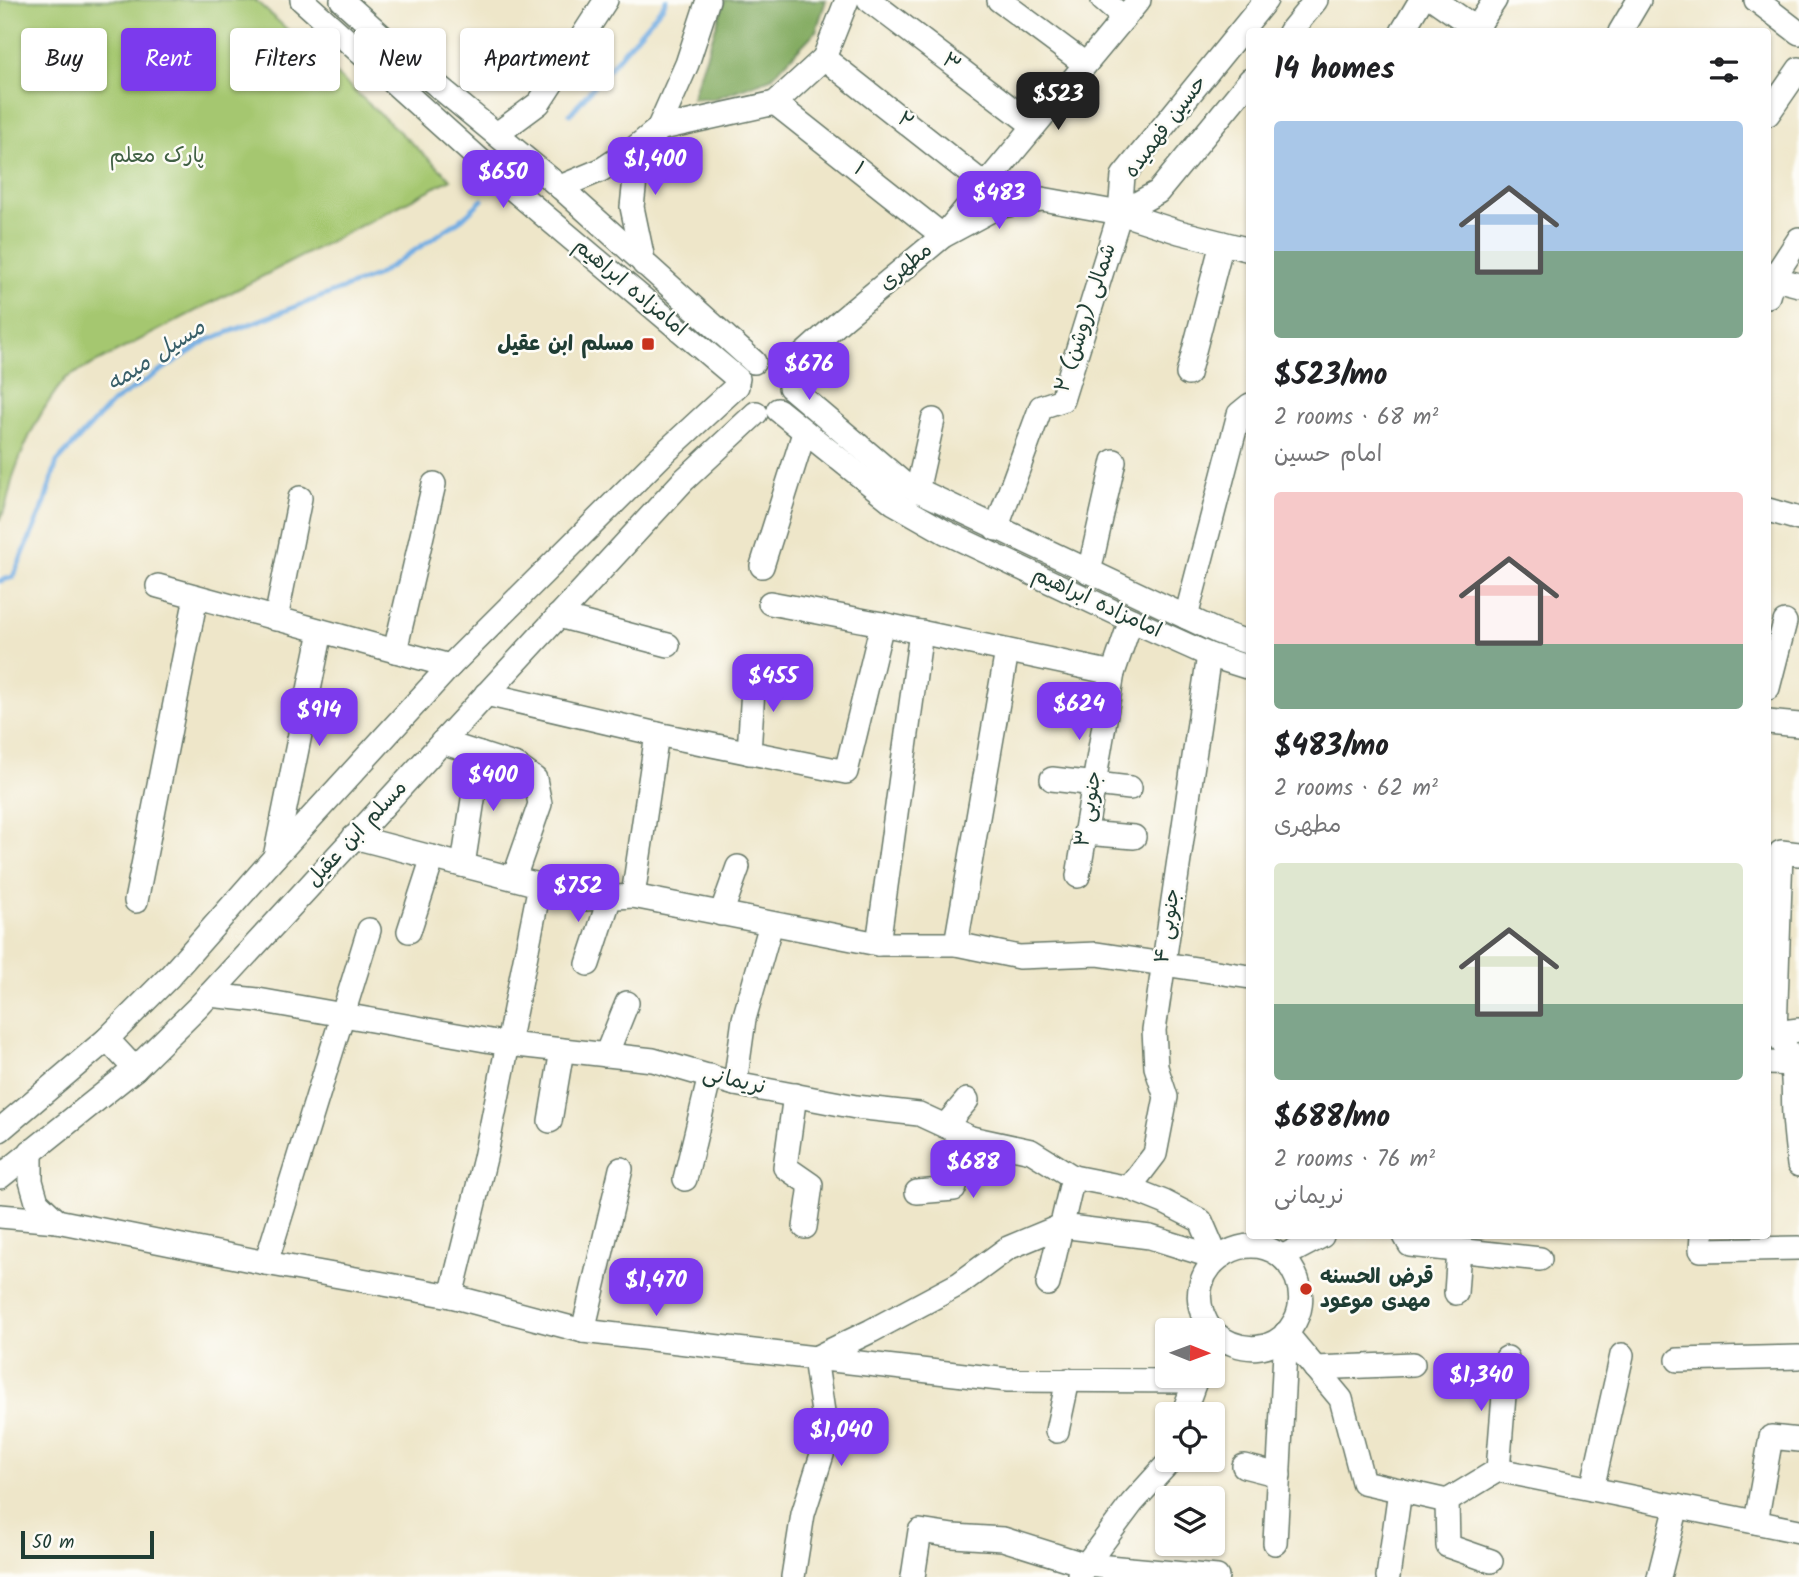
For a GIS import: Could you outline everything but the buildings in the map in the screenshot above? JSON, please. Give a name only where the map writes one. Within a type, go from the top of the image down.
[{"type":"street","name":"امامزاده ابراهیم","points":[[302,0],[501,179],[738,383]]},
{"type":"street","name":"امامزاده ابراهیم","points":[[342,0],[427,77],[560,187],[754,362]]},
{"type":"street","points":[[497,134],[539,103],[606,0]]},
{"type":"street","points":[[645,265],[632,207],[636,170],[687,64],[708,0]]},
{"type":"street","points":[[560,187],[601,170],[658,129],[775,103],[824,58],[847,0]]},
{"type":"street","name":"۳","points":[[869,0],[1034,127]]},
{"type":"street","points":[[999,0],[1085,65]]},
{"type":"street","points":[[943,236],[1132,9],[1103,0]]},
{"type":"street","name":"حسین فهمیده","points":[[1120,213],[1123,176],[1266,0]]},
{"type":"street","points":[[1293,28],[1315,0]]},
{"type":"street","points":[[1404,28],[1421,0]]},
{"type":"street","points":[[1435,0],[1474,28]]},
{"type":"street","points":[[1478,28],[1495,0]]},
{"type":"street","points":[[1622,28],[1639,0]]},
{"type":"street","points":[[1756,0],[1799,33]]},
{"type":"street","name":"۲","points":[[824,58],[985,185]]},
{"type":"street","points":[[1771,110],[1799,69]]},
{"type":"street","name":"حسین فهمیده","points":[[1120,213],[1158,192],[1246,85]]},
{"type":"street","name":"۱","points":[[775,103],[943,236]]},
{"type":"street","name":"مطهری","points":[[788,379],[843,319],[943,236],[997,207],[1042,199],[1120,213],[1246,249]]},
{"type":"street","name":"۲ شمالی (روشن)","points":[[996,529],[1041,407],[1062,400],[1120,213]]},
{"type":"street","points":[[1771,281],[1799,239]]},
{"type":"street","points":[[1188,374],[1222,243]]},
{"type":"street","points":[[1771,284],[1799,285]]},
{"type":"street","points":[[0,1130],[107,1039],[196,949],[275,857],[450,666],[738,383],[744,369],[754,362],[765,360],[776,363],[788,379],[787,400],[767,411],[746,407],[739,397],[738,383]]},
{"type":"street","name":"امامزاده ابراهیم","points":[[788,379],[857,446],[902,483],[1186,617],[1246,641]]},
{"type":"street","points":[[1186,617],[1239,414],[1246,408]]},
{"type":"street","name":"امامزاده ابراهیم","points":[[767,411],[804,433],[894,503],[945,532],[1130,620],[1209,655],[1246,667]]},
{"type":"street","name":"مسلم ابن عقیل","points":[[0,1177],[135,1069],[209,995],[684,480],[767,411]]},
{"type":"street","points":[[917,491],[933,421]]},
{"type":"street","points":[[762,566],[804,433]]},
{"type":"street","points":[[660,457],[684,480]]},
{"type":"street","points":[[1089,572],[1114,461]]},
{"type":"street","points":[[395,651],[434,484]]},
{"type":"street","points":[[276,619],[300,498]]},
{"type":"street","points":[[1771,511],[1799,519]]},
{"type":"street","points":[[158,586],[450,666]]},
{"type":"street","points":[[136,901],[197,597]]},
{"type":"street","points":[[770,603],[1113,673]]},
{"type":"street","points":[[558,616],[668,645]]},
{"type":"street","name":"۳ جنوبی","points":[[1078,876],[1113,673],[1130,620]]},
{"type":"street","points":[[1771,676],[1785,622]]},
{"type":"street","points":[[486,694],[657,734],[846,772],[882,624]]},
{"type":"street","points":[[275,857],[321,631]]},
{"type":"street","points":[[878,944],[921,632]]},
{"type":"street","points":[[956,944],[1007,651]]},
{"type":"street","name":"۴ جنوبی","points":[[1129,1188],[1155,1154],[1166,1097],[1156,1067],[1154,1030],[1209,655]]},
{"type":"street","points":[[750,753],[754,673]]},
{"type":"street","points":[[1771,722],[1799,725]]},
{"type":"street","points":[[588,964],[621,897],[657,734]]},
{"type":"street","points":[[442,742],[516,766],[535,779],[540,804],[514,878]]},
{"type":"street","points":[[463,865],[480,754]]},
{"type":"street","points":[[1052,779],[1130,788]]},
{"type":"street","points":[[1085,832],[1134,837]]},
{"type":"street","points":[[354,836],[584,899],[621,897],[878,944],[956,944],[1019,957],[1097,954],[1246,976]]},
{"type":"street","points":[[1771,1031],[1781,852],[1799,854]]},
{"type":"street","points":[[409,931],[433,857]]},
{"type":"street","points":[[721,914],[738,867]]},
{"type":"street","points":[[451,1296],[485,1158],[540,885]]},
{"type":"street","points":[[735,1084],[744,1019],[771,923]]},
{"type":"street","points":[[266,1263],[369,930]]},
{"type":"street","name":"نریمانی","points":[[209,995],[258,1000],[508,1044],[653,1060],[735,1084],[856,1107],[919,1114],[971,1138],[1031,1151],[1073,1177],[1129,1188],[1201,1221],[1217,1258]]},
{"type":"street","points":[[606,1055],[627,1003]]},
{"type":"street","points":[[1771,1031],[1799,1030]]},
{"type":"street","points":[[1771,1031],[1784,1042],[1793,1064],[1799,1165]]},
{"type":"street","points":[[107,1039],[135,1069]]},
{"type":"street","points":[[551,1121],[562,1050]]},
{"type":"street","points":[[1771,1063],[1793,1064]]},
{"type":"street","points":[[685,1179],[709,1076]]},
{"type":"street","points":[[795,1095],[785,1167],[811,1185],[805,1227]]},
{"type":"street","points":[[945,1126],[967,1100]]},
{"type":"street","points":[[917,1192],[954,1189],[971,1138]]},
{"type":"street","points":[[31,1151],[31,1181],[37,1202],[57,1222]]},
{"type":"street","points":[[583,1331],[621,1169]]},
{"type":"street","points":[[1048,1284],[1073,1177]]},
{"type":"street","points":[[0,1216],[57,1222],[451,1296],[583,1331],[1008,1380],[1155,1379]]},
{"type":"street","points":[[815,1358],[959,1284],[1009,1248],[1061,1226],[1150,1237],[1217,1258]]},
{"type":"street","points":[[1282,1257],[1316,1239]]},
{"type":"street","points":[[1406,1239],[1409,1245],[1540,1259]]},
{"type":"street","points":[[1702,1239],[1701,1250],[1799,1248]]},
{"type":"street","points":[[1203,1318],[1199,1304],[1200,1288],[1206,1271],[1217,1258],[1250,1241],[1282,1257],[1294,1271],[1300,1287],[1300,1305],[1286,1334],[1273,1343],[1257,1348],[1241,1348],[1225,1342]]},
{"type":"street","points":[[1456,1293],[1459,1250]]},
{"type":"street","points":[[1286,1334],[1340,1399],[1363,1482],[1447,1501],[1498,1470],[1799,1531]]},
{"type":"street","points":[[1275,1544],[1286,1334]]},
{"type":"street","points":[[1592,1489],[1622,1355]]},
{"type":"street","points":[[1678,1360],[1799,1357]]},
{"type":"street","points":[[793,1577],[803,1514],[827,1439],[815,1358]]},
{"type":"street","points":[[1498,1470],[1507,1358]]},
{"type":"street","points":[[1315,1368],[1413,1364]]},
{"type":"street","points":[[1058,1431],[1068,1380]]},
{"type":"street","points":[[1756,1522],[1770,1437],[1799,1440]]},
{"type":"street","points":[[1244,1466],[1279,1475]]},
{"type":"street","points":[[1081,1571],[1132,1503],[1160,1472]]},
{"type":"street","points":[[1388,1577],[1400,1490]]},
{"type":"street","points":[[1447,1501],[1448,1546],[1491,1561]]},
{"type":"street","points":[[1659,1577],[1677,1506]]},
{"type":"street","points":[[913,1577],[920,1531],[1003,1539],[1081,1571],[1217,1577]]},
{"type":"green space","name":"پارک معلم","points":[[0,0],[255,0],[286,28],[230,28],[230,91],[340,91],[340,78],[451,179],[66,378],[43,411],[24,448],[0,520]]},
{"type":"green space","points":[[725,0],[826,0],[816,31],[771,78],[713,99],[692,98]]},
{"type":"waterway","points":[[570,114],[666,0]]},
{"type":"waterway","name":"مسیل میمه","points":[[0,581],[13,577],[44,505],[57,462],[113,402],[208,340],[376,276],[462,219],[482,200]]},
{"type":"place","name":"مسلم ابن عقیل","points":[[648,344]]},
{"type":"place","name":"قرض الحسنه مهدی موعود","points":[[1306,1289]]}]
